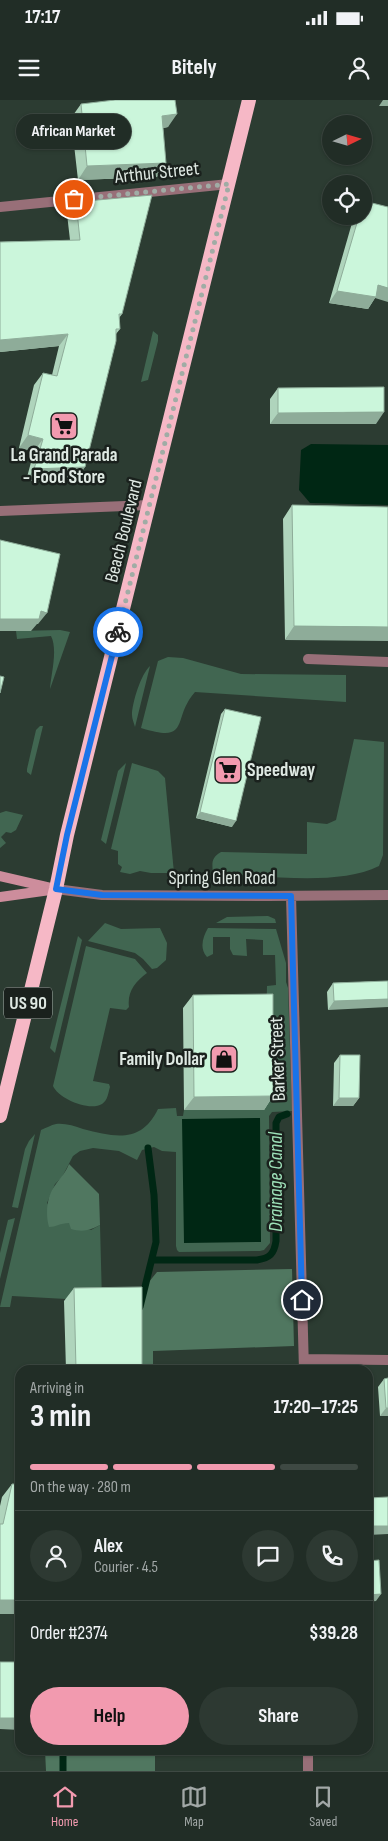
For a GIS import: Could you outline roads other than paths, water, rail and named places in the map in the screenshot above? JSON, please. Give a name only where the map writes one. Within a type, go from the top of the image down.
[{"type":"highway","name":"Beach Boulevard","points":[[0,1116],[56,889],[67,835],[249,100]]},
{"type":"main road","name":"Spring Glen Road","points":[[0,876],[56,889]]},
{"type":"main road","name":"Spring Glen Road","points":[[0,898],[56,889]]},
{"type":"street","name":"Arthur Street","points":[[0,206],[229,184]]},
{"type":"street","points":[[0,511],[150,505]]},
{"type":"street","points":[[308,659],[388,662]]},
{"type":"street","name":"Spring Glen Road","points":[[56,889],[102,895],[388,895]]},
{"type":"street","name":"Barker Street","points":[[291,896],[304,1365]]},
{"type":"street","points":[[304,1359],[388,1360]]},
{"type":"street","points":[[308,1755],[308,1771]]},
{"type":"waterway","name":"Drainage Canal","points":[[152,1260],[257,1260],[271,1255],[276,1241],[276,1123],[279,1117],[287,1114]]},
{"type":"waterway","points":[[140,1307],[156,1242],[154,1195],[148,1148]]},
{"type":"waterway","points":[[63,1755],[63,1771]]},
{"type":"place","name":"African Market","points":[[74,199]]},
{"type":"place","name":"La Grand Parada - Food Store","points":[[64,426]]},
{"type":"place","name":"Speedway","points":[[228,770]]},
{"type":"place","name":"Family Dollar","points":[[224,1059]]}]
